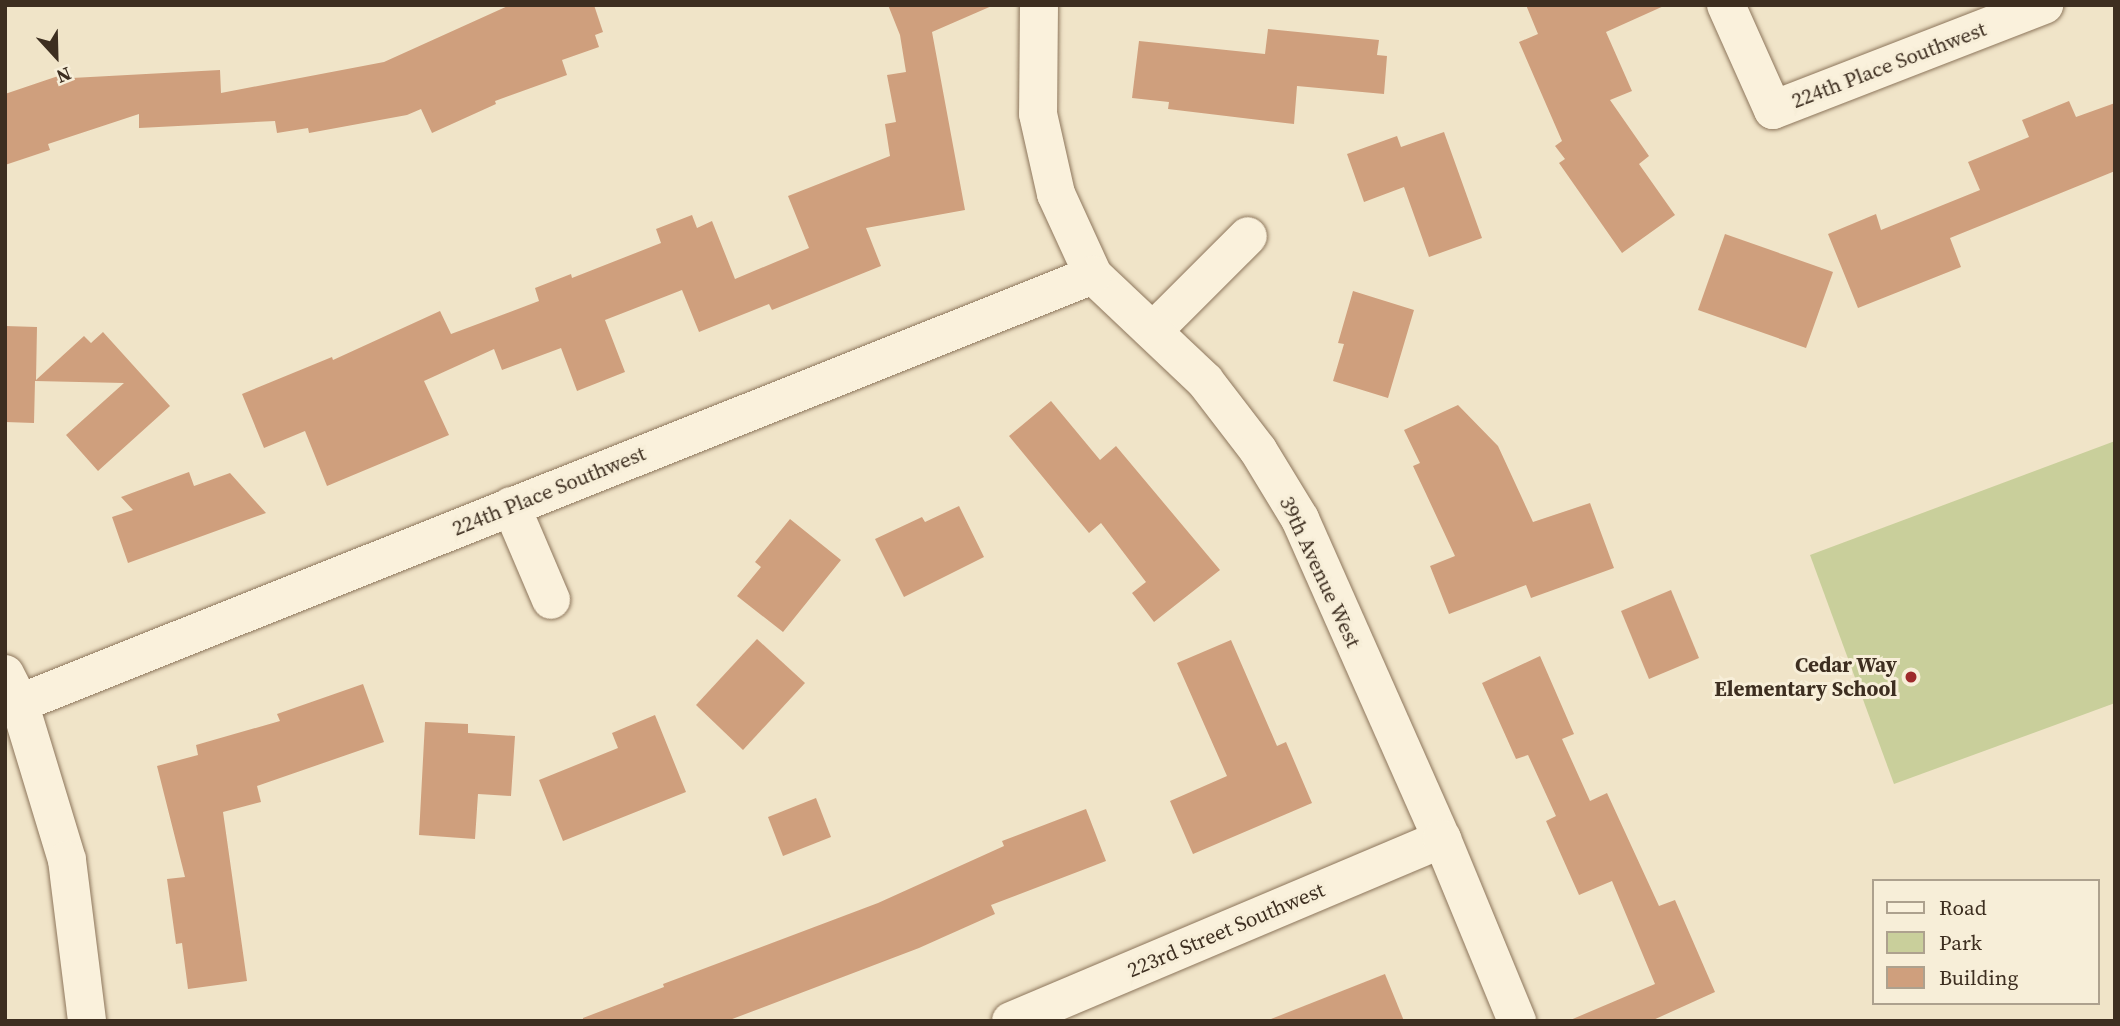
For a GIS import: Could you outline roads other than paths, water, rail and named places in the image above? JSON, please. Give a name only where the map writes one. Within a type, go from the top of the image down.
[{"type":"street","name":"39th Avenue West","points":[[1039,5],[1038,114],[1056,194],[1093,275],[1205,381],[1258,450],[1300,519],[1441,839],[1517,1021]]},
{"type":"street","name":"224th Place Southwest","points":[[1726,5],[1773,110],[2044,5]]},
{"type":"street","points":[[1153,331],[1248,236]]},
{"type":"street","name":"224th Place Southwest","points":[[10,695],[512,506],[1093,275]]},
{"type":"street","points":[[512,506],[551,600]]},
{"type":"street","points":[[10,695],[67,860],[87,1021]]},
{"type":"street","name":"223rd Street Southwest","points":[[1011,1021],[1441,839]]},
{"type":"place","name":"Cedar Way Elementary School","points":[[1911,677]]}]
